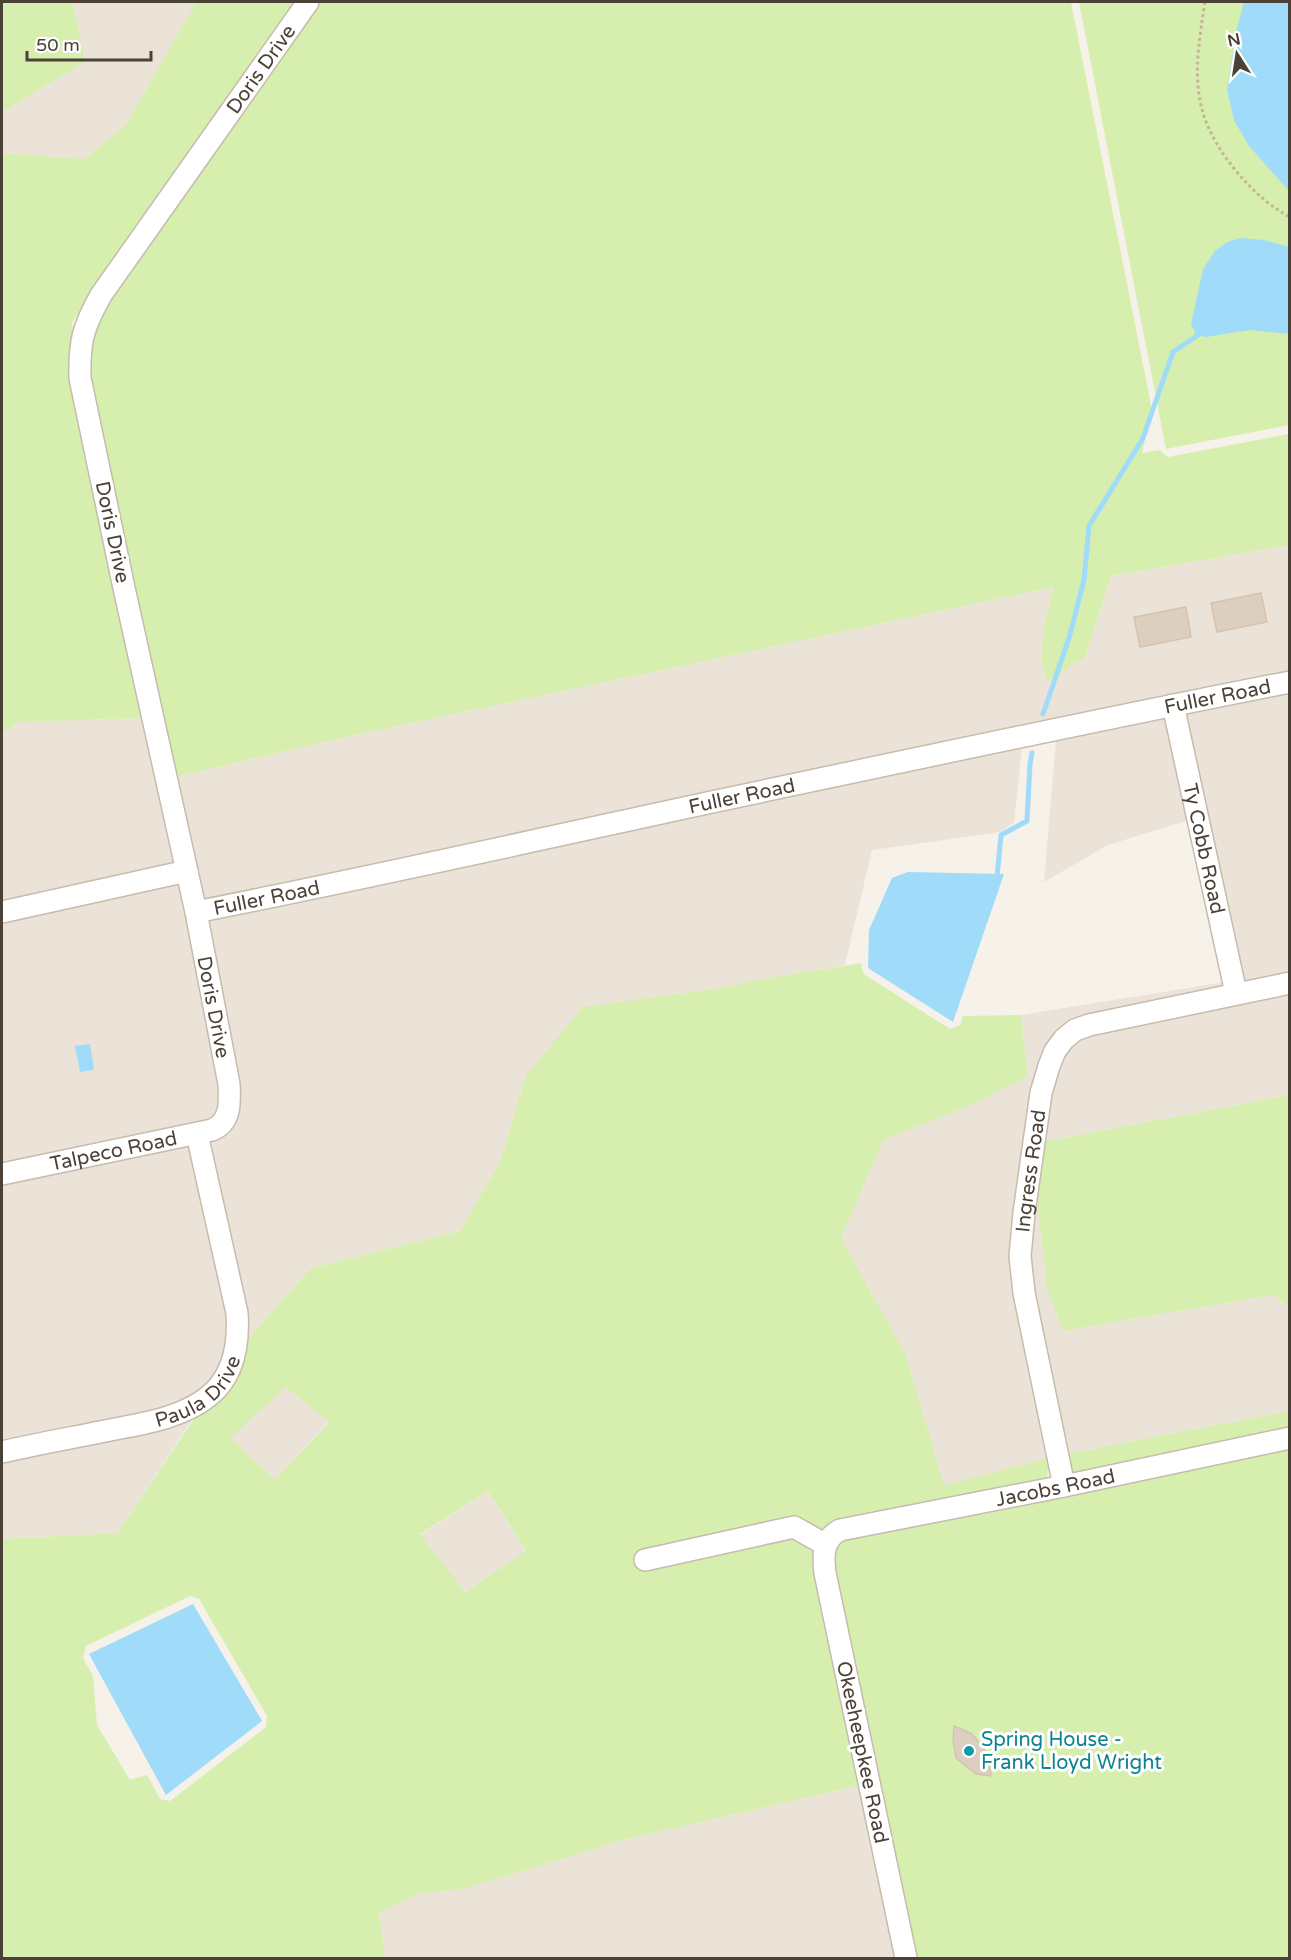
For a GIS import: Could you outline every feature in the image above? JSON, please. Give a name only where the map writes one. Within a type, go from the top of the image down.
[{"type":"street","name":"Doris Drive","points":[[224,1123],[230,1106],[229,1084],[196,912],[80,378],[79,357],[86,322],[101,295],[308,2]]},
{"type":"street","name":"Fuller Road","points":[[196,912],[401,871],[717,801],[1290,682]]},
{"type":"street","name":"Ty Cobb Road","points":[[1173,705],[1236,993]]},
{"type":"street","points":[[2,912],[187,871]]},
{"type":"street","name":"Ingress Road","points":[[1064,1486],[1026,1304],[1020,1256],[1039,1104],[1048,1066],[1064,1039],[1075,1030],[1290,982]]},
{"type":"street","name":"Talpeco Road","points":[[2,1174],[197,1134],[213,1130],[224,1123]]},
{"type":"street","name":"Paula Drive","points":[[2,1452],[175,1414],[195,1406],[209,1396],[227,1373],[237,1343],[237,1313],[197,1134]]},
{"type":"street","name":"Jacobs Road","points":[[826,1545],[832,1534],[840,1530],[1290,1438]]},
{"type":"street","points":[[645,1560],[794,1527],[826,1545]]},
{"type":"street","name":"Okeeheepkee Road","points":[[826,1545],[825,1573],[906,1959]]},
{"type":"path","points":[[1205,2],[1199,42],[1198,92],[1209,131],[1222,154],[1247,183],[1270,206],[1290,217]]},
{"type":"shaded area","points":[[73,2],[196,2],[127,123],[85,159],[3,153],[2,155],[2,112],[85,62]]},
{"type":"shaded area","points":[[1289,545],[1289,672],[202,901],[175,777],[341,738],[1054,587],[1045,621],[1085,657],[1111,576]]},
{"type":"shaded area","points":[[1289,692],[1289,973],[1242,982],[1184,713]]},
{"type":"shaded area","points":[[1167,716],[1189,820],[1108,845],[1044,882],[1056,740]]},
{"type":"shaded area","points":[[145,718],[177,864],[2,902],[2,733],[20,722]]},
{"type":"shaded area","points":[[1022,747],[1014,822],[1001,832],[872,850],[845,965],[716,989],[525,1077],[501,1160],[460,1231],[311,1268],[246,1341],[207,1141],[225,1134],[229,1135],[235,1125],[206,920]]},
{"type":"shaded area","points":[[181,883],[222,1103],[214,1119],[2,1165],[2,922]]},
{"type":"shaded area","points":[[1225,982],[1226,986],[1072,1021],[1015,1211],[1049,1458],[944,1486],[906,1355],[841,1238],[882,1140],[969,1106],[1028,1076],[1021,1015]]},
{"type":"shaded area","points":[[1289,992],[1289,1095],[1043,1142],[1049,1096],[1056,1070],[1070,1046],[1079,1039]]},
{"type":"shaded area","points":[[191,1145],[230,1331],[224,1359],[210,1382],[190,1397],[172,1405],[2,1442],[2,1184]]},
{"type":"shaded area","points":[[1036,1189],[1047,1289],[1063,1331],[1273,1295],[1289,1307],[1289,1411],[1066,1454],[1033,1292],[1029,1256]]},
{"type":"shaded area","points":[[286,1386],[329,1421],[275,1480],[229,1438]]},
{"type":"shaded area","points":[[194,1417],[118,1533],[2,1539],[2,1462]]},
{"type":"shaded area","points":[[488,1491],[526,1552],[464,1592],[420,1535]]},
{"type":"shaded area","points":[[861,1785],[898,1958],[385,1958],[379,1913],[417,1894],[467,1888],[627,1839]]},
{"type":"green space","points":[[2,2],[73,2],[85,62],[2,112]]},
{"type":"green space","points":[[196,2],[297,2],[72,323],[145,718],[20,722],[2,733],[2,155],[3,153],[85,159],[127,123]]},
{"type":"green space","points":[[319,2],[1071,2],[1152,410],[1142,453],[1159,450],[1168,457],[1289,434],[1289,545],[1111,576],[1085,657],[1047,681],[1041,660],[1045,621],[1054,587],[341,738],[175,777],[89,377],[90,346],[94,329],[108,301]]},
{"type":"green space","points":[[1079,2],[1289,2],[1289,425],[1166,449]]},
{"type":"green space","points":[[861,963],[865,975],[950,1029],[960,1025],[963,1016],[1021,1015],[1028,1076],[969,1106],[883,1140],[841,1238],[906,1355],[944,1485],[1049,1458],[1047,1479],[823,1533],[792,1518],[635,1552],[640,1571],[793,1537],[816,1550],[861,1785],[627,1839],[467,1888],[417,1894],[379,1913],[385,1958],[2,1958],[2,1539],[118,1533],[246,1341],[311,1268],[460,1231],[501,1160],[525,1077],[583,1007],[716,989]],"holes":[[[286,1387],[329,1422],[275,1480],[230,1438]],[[488,1491],[526,1551],[465,1592],[420,1534]],[[190,1596],[199,1599],[267,1716],[266,1727],[170,1801],[160,1799],[147,1775],[130,1780],[97,1725],[93,1676],[83,1658],[86,1646]]]},
{"type":"green space","points":[[1289,1095],[1289,1307],[1273,1295],[1063,1331],[1047,1289],[1036,1189],[1043,1142]]},
{"type":"green space","points":[[1289,1411],[1289,1428],[1070,1475],[1066,1454]]},
{"type":"green space","points":[[1289,1447],[1289,1958],[915,1958],[832,1558],[838,1542],[843,1539]]},
{"type":"water","points":[[1244,2],[1289,2],[1289,191],[1249,146],[1234,120],[1227,90],[1236,32]]},
{"type":"water","points":[[1241,238],[1264,240],[1289,247],[1289,334],[1250,330],[1206,337],[1196,335],[1191,324],[1203,269],[1215,251],[1227,242]]},
{"type":"water","points":[[908,872],[1004,874],[953,1022],[868,968],[869,930],[892,878]]},
{"type":"water","points":[[90,1044],[94,1070],[80,1072],[75,1046]]},
{"type":"water","points":[[193,1604],[262,1721],[166,1795],[89,1654]]},
{"type":"building","points":[[1261,593],[1267,622],[1217,632],[1211,603]]},
{"type":"building","points":[[1186,607],[1191,637],[1140,647],[1134,617]]},
{"type":"building","name":"Spring House - Frank Lloyd Wright","points":[[954,1726],[971,1733],[983,1747],[989,1761],[991,1776],[976,1774],[956,1758],[953,1740]]},
{"type":"waterway","points":[[1043,714],[1069,638],[1084,580],[1089,526],[1143,438],[1173,352],[1201,333]]},
{"type":"waterway","points":[[997,877],[1001,835],[1027,821],[1032,753]]},
{"type":"place","name":"Spring House - Frank Lloyd Wright","points":[[969,1751]]}]
